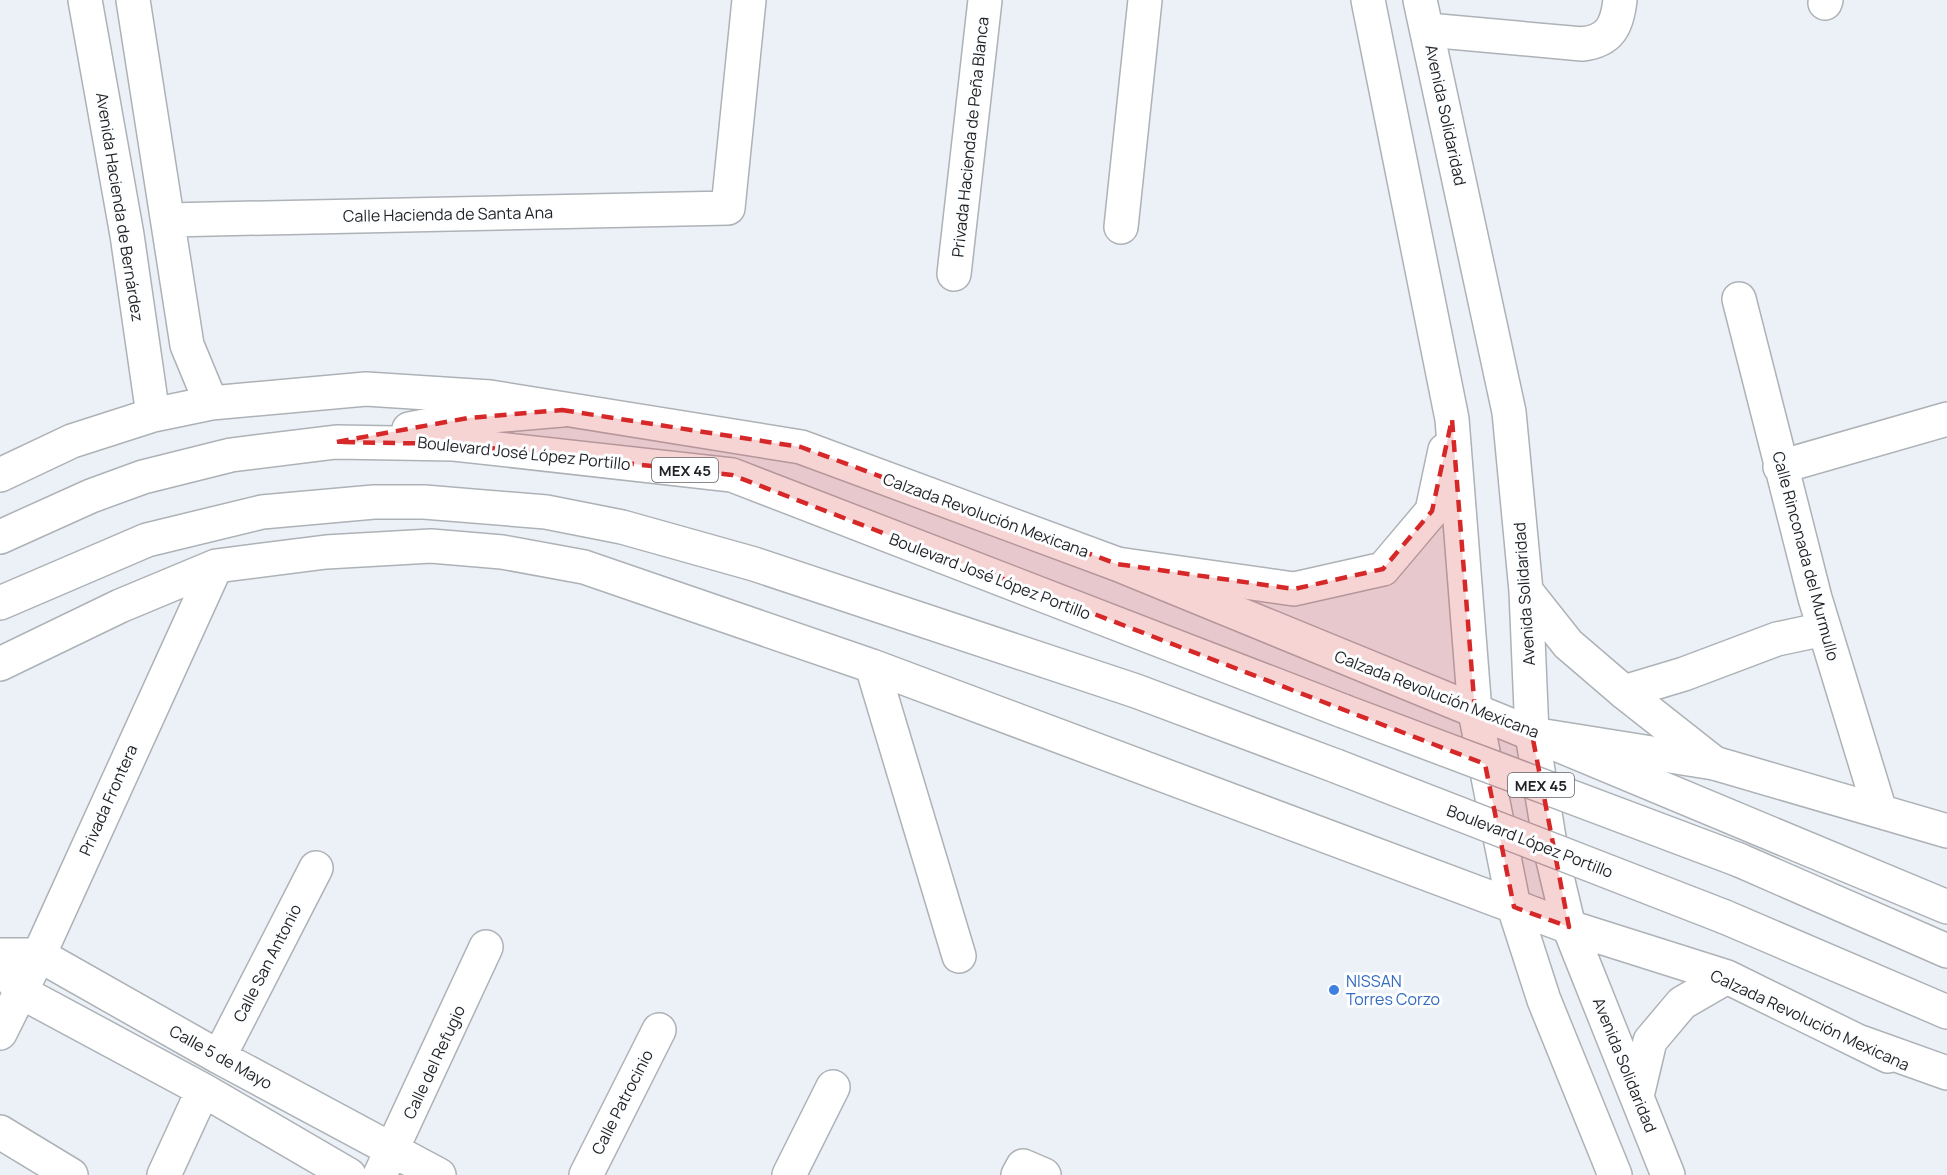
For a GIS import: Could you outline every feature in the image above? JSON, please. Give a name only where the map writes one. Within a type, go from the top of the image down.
[{"type":"street","name":"Avenida Hacienda de Bernárdez","points":[[85,0],[127,235],[153,415]]},
{"type":"street","points":[[133,0],[187,345],[212,403]]},
{"type":"street","name":"Calle Hacienda de Santa Ana","points":[[168,220],[728,208],[749,0]]},
{"type":"street","name":"Privada Hacienda de Peña Blanca","points":[[954,274],[985,0]]},
{"type":"street","points":[[1121,227],[1145,0]]},
{"type":"street","points":[[1368,0],[1452,419],[1475,712],[1514,907],[1544,1000],[1615,1175]]},
{"type":"street","points":[[1424,15],[1582,44],[1597,42],[1617,23],[1620,0]]},
{"type":"street","name":"Avenida Solidaridad","points":[[1424,15],[1509,412],[1526,591],[1532,734],[1552,856],[1569,927],[1668,1175]]},
{"type":"street","name":"Calle Rinconada del Murmullo","points":[[1739,299],[1780,467],[1824,629],[1880,811]]},
{"type":"street","name":"Calzada Revolución Mexicana","points":[[0,474],[72,441],[153,415],[212,403],[366,389],[490,397],[801,447],[1117,564],[1532,734],[1714,763],[1947,831]]},
{"type":"street","points":[[336,442],[468,418],[562,410]]},
{"type":"street","points":[[1117,564],[1294,590],[1383,569],[1432,511],[1452,419]]},
{"type":"street","points":[[1780,467],[1947,419]]},
{"type":"street","name":"Boulevard José López Portillo","points":[[0,537],[91,496],[143,477],[231,455],[336,442],[454,444],[732,475],[1343,711],[1739,860],[1947,951]]},
{"type":"street","name":"Boulevard López Portillo","points":[[0,603],[147,540],[262,512],[363,503],[424,502],[546,512],[622,527],[754,564],[1136,691],[1725,917],[1947,1012]]},
{"type":"street","name":"Calzada Revolución Mexicana","points":[[0,664],[120,606],[216,566],[326,552],[430,546],[502,552],[584,567],[872,666],[1569,927],[1727,977],[1947,1085]]},
{"type":"street","name":"Privada Frontera","points":[[0,1033],[39,955],[216,566]]},
{"type":"street","points":[[1526,591],[1568,644],[1624,692],[1714,763]]},
{"type":"street","points":[[1624,692],[1684,674],[1777,639],[1824,629]]},
{"type":"street","points":[[872,666],[959,956]]},
{"type":"street","points":[[1532,734],[1947,907]]},
{"type":"street","name":"Calle San Antonio","points":[[219,1057],[316,868]]},
{"type":"street","name":"Calle del Refugio","points":[[387,1162],[486,947]]},
{"type":"street","name":"Calle 5 de Mayo","points":[[0,955],[39,955],[219,1057],[387,1162],[439,1175]]},
{"type":"street","points":[[0,963],[21,992],[203,1090],[349,1175]]},
{"type":"street","points":[[1637,1096],[1650,1041],[1682,1004],[1727,977]]},
{"type":"street","name":"Calle Patrocinio","points":[[586,1175],[659,1030]]},
{"type":"street","points":[[1863,1043],[1947,1073]]},
{"type":"street","points":[[789,1175],[833,1087]]},
{"type":"street","points":[[164,1175],[203,1090]]},
{"type":"street","points":[[0,1132],[71,1175]]},
{"type":"highlighted area","points":[[562,410],[801,447],[1117,564],[1294,589],[1383,569],[1432,511],[1452,419],[1475,712],[1532,734],[1569,927],[1514,907],[1485,764],[732,475],[454,444],[336,442],[468,418]]},
{"type":"place","name":"NISSAN Torres Corzo","points":[[1334,990]]}]
